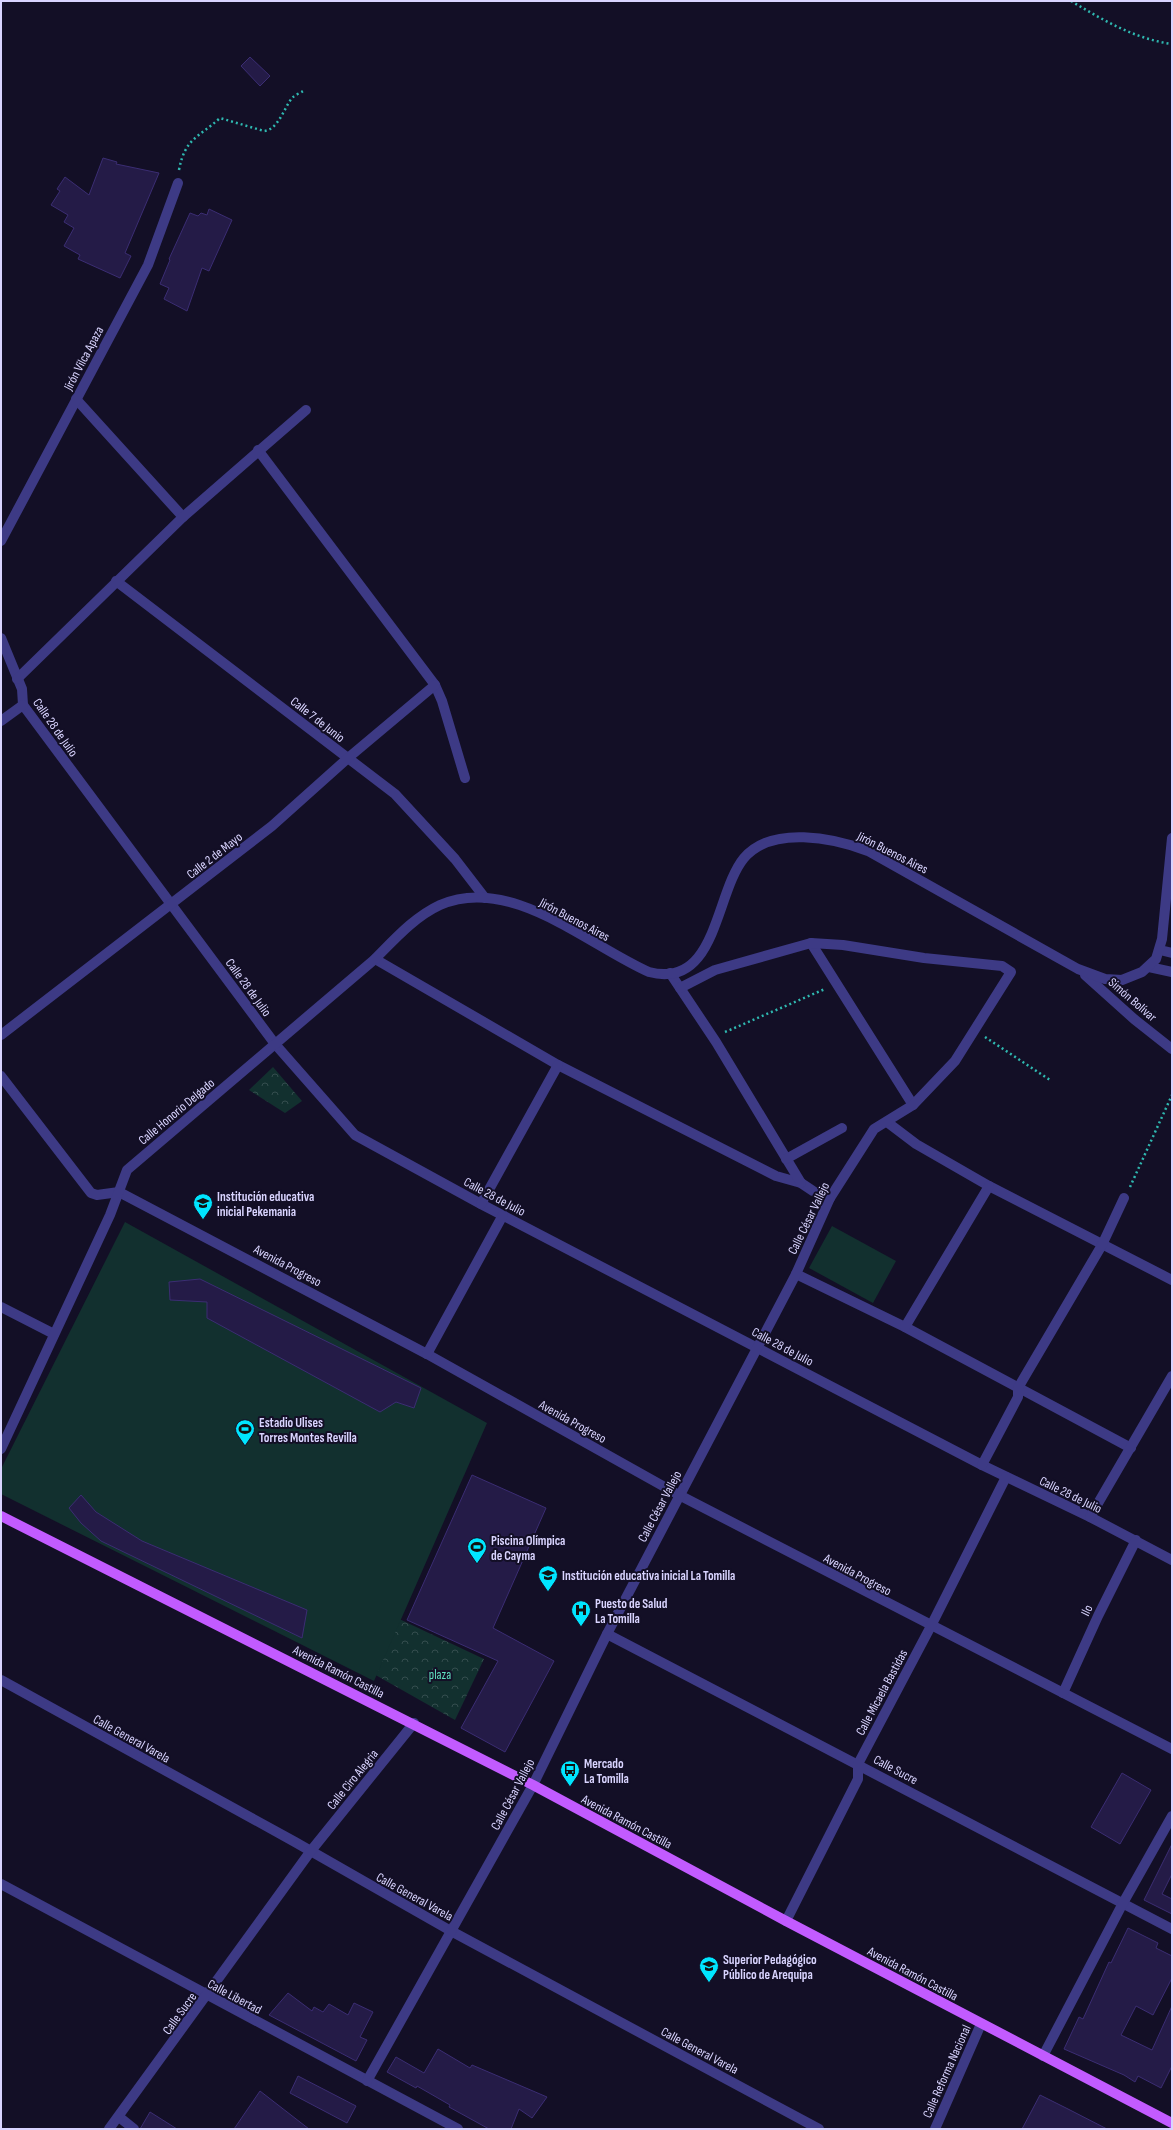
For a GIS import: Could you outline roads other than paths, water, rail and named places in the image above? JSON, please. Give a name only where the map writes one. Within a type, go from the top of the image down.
[{"type":"main road","name":"Avenida Ramón Castilla","points":[[1,1516],[414,1723],[981,2024],[1172,2123]]},
{"type":"street","name":"Jirón Vilca Apaza","points":[[1,541],[148,265],[178,183]]},
{"type":"street","points":[[76,399],[183,517]]},
{"type":"street","points":[[17,679],[116,580],[183,517],[258,450],[306,410]]},
{"type":"street","points":[[258,450],[434,685],[442,701],[465,778]]},
{"type":"street","name":"Calle 7 de Junio","points":[[116,580],[395,794],[455,859],[485,898]]},
{"type":"street","name":"Calle 28 de Julio","points":[[1,638],[22,689],[23,705],[275,1044],[355,1135],[481,1204],[982,1465],[1090,1517],[1172,1560]]},
{"type":"street","name":"Calle 2 de Mayo","points":[[1,1035],[272,826],[348,758],[434,685]]},
{"type":"street","points":[[1,721],[23,705]]},
{"type":"street","name":"Jirón Buenos Aires","points":[[485,898],[506,901],[541,914],[649,972],[656,974],[670,973],[685,968],[705,949],[732,881],[744,858],[769,843],[780,840],[810,838],[839,841],[868,851],[1078,969],[1095,976],[1113,980],[1129,978],[1149,967],[1160,950],[1172,838]]},
{"type":"street","name":"Calle Honorio Delgado","points":[[1,1449],[110,1215],[127,1170],[375,959],[408,927],[426,913],[454,900],[485,898]]},
{"type":"street","points":[[680,988],[715,970],[811,943],[913,1105]]},
{"type":"street","name":"Calle César Vallejo","points":[[367,2080],[533,1785],[607,1634],[796,1274],[830,1198],[874,1129],[913,1105],[955,1061],[1011,972],[1002,966],[924,958],[843,945],[811,943]]},
{"type":"street","points":[[1160,950],[1172,953]]},
{"type":"street","points":[[375,959],[558,1065],[776,1176],[801,1183],[813,1191],[830,1198]]},
{"type":"street","points":[[1149,967],[1172,972]]},
{"type":"street","name":"Simón Bolívar","points":[[1078,969],[1134,1019],[1172,1048]]},
{"type":"street","points":[[670,973],[712,1037],[801,1183]]},
{"type":"street","points":[[481,1204],[558,1065]]},
{"type":"street","points":[[1,1076],[92,1193],[97,1195],[119,1192]]},
{"type":"street","points":[[886,1122],[916,1144],[989,1186],[1172,1280]]},
{"type":"street","points":[[786,1158],[842,1128]]},
{"type":"street","points":[[905,1327],[989,1186]]},
{"type":"street","name":"Avenida Progreso","points":[[119,1192],[427,1354],[679,1495],[1172,1749]]},
{"type":"street","points":[[982,1465],[1018,1397],[1018,1388],[1102,1245],[1124,1198]]},
{"type":"street","points":[[427,1354],[503,1215]]},
{"type":"street","points":[[796,1274],[905,1327],[1131,1448]]},
{"type":"street","points":[[1,1307],[54,1334]]},
{"type":"street","points":[[1090,1517],[1172,1376]]},
{"type":"street","name":"Calle Micaela Bastidas","points":[[786,1921],[858,1779],[858,1764],[931,1626],[1006,1477]]},
{"type":"street","name":"Ilo","points":[[1063,1693],[1098,1616],[1136,1540]]},
{"type":"street","name":"Calle Sucre","points":[[607,1634],[1172,1929]]},
{"type":"street","name":"Calle General Varela","points":[[1,1680],[451,1931],[819,2129]]},
{"type":"street","name":"Calle Ciro Alegria","points":[[310,1852],[414,1723]]},
{"type":"street","points":[[1043,2056],[1123,1903],[1172,1816]]},
{"type":"street","name":"Calle Sucre","points":[[108,2129],[207,1996],[310,1852]]},
{"type":"street","name":"Calle Libertad","points":[[1,1884],[207,1996],[458,2129]]},
{"type":"street","name":"Calle Reforma Nacional","points":[[935,2129],[981,2024]]},
{"type":"street","points":[[119,2116],[134,2129]]},
{"type":"place","name":"Institución educativa inicial Pekemania","points":[[203,1220]]},
{"type":"place","name":"Estadio Ulises Torres Montes Revilla","points":[[245,1446]]},
{"type":"place","name":"Piscina Olímpica de Cayma","points":[[477,1564]]},
{"type":"place","name":"Institución educativa inicial La Tomilla","points":[[548,1592]]},
{"type":"place","name":"Puesto de Salud La Tomilla","points":[[581,1627]]},
{"type":"place","name":"Mercado La Tomilla","points":[[570,1787]]},
{"type":"place","name":"Superior Pedagógico Público de Arequipa","points":[[709,1983]]},
{"type":"park label","name":"plaza","points":[[440,1674]]}]
